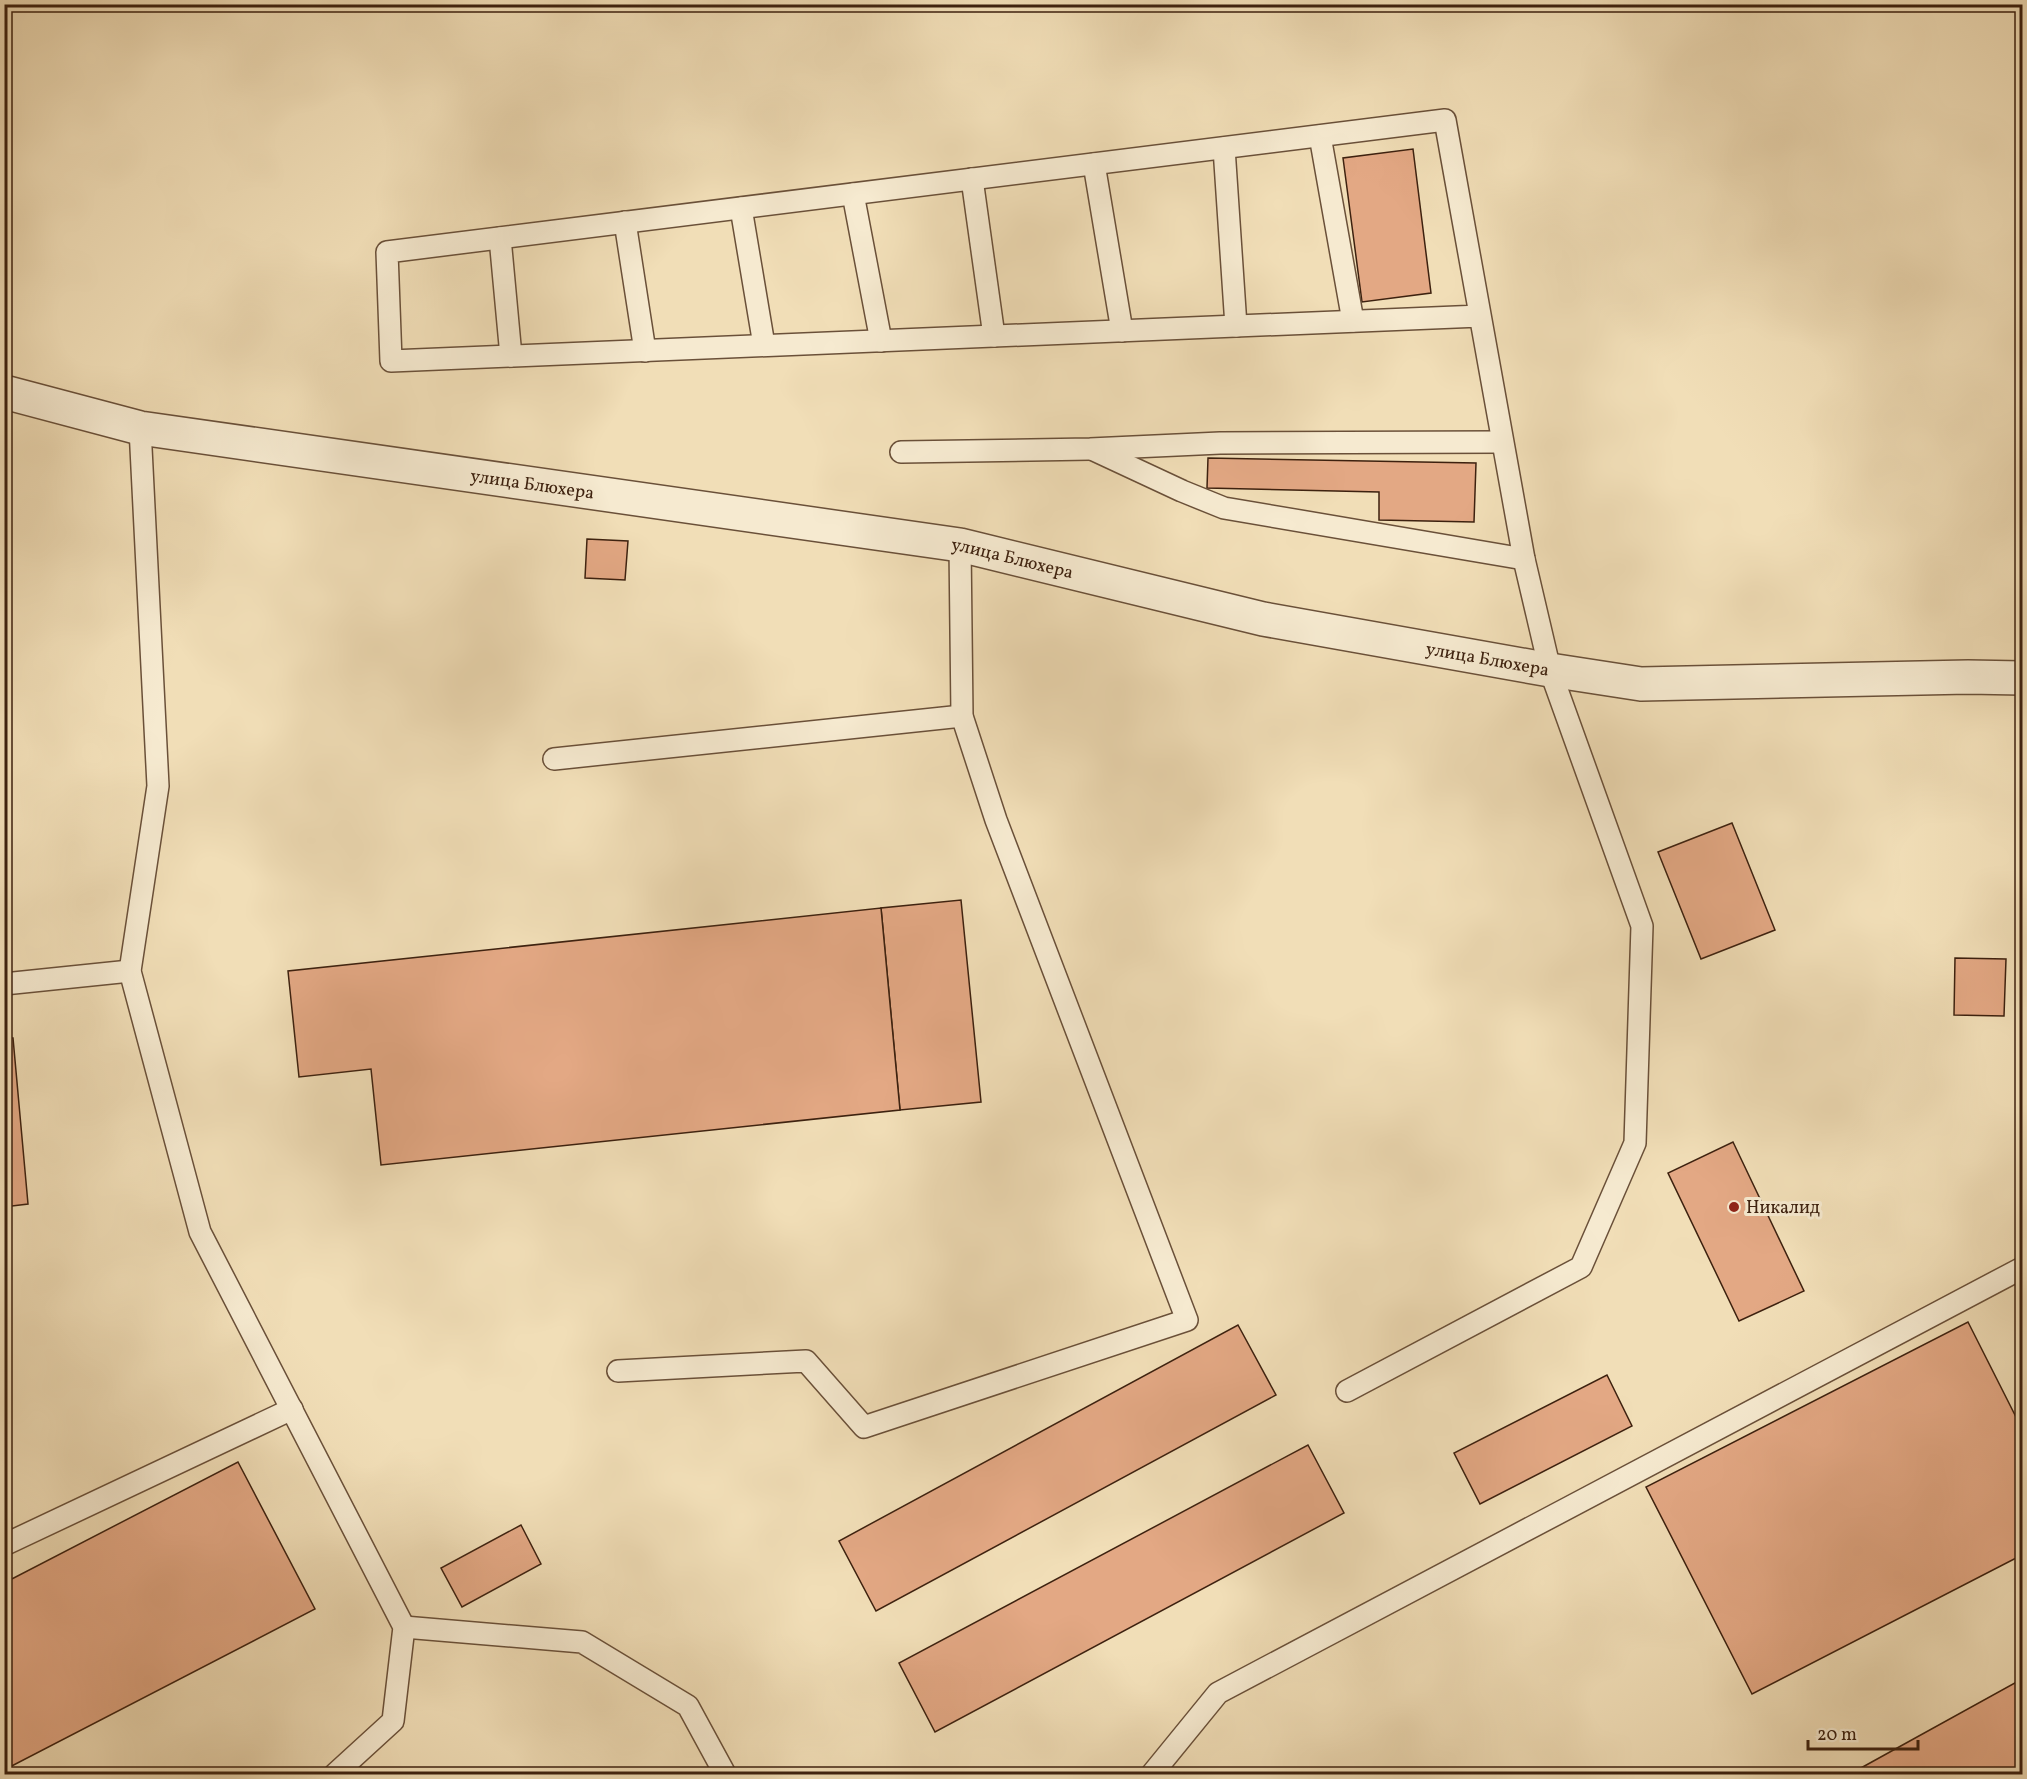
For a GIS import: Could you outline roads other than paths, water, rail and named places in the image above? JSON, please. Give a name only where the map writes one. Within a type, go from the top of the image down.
[{"type":"street","name":"улица Блюхера","points":[[4,392],[140,428],[960,545],[1263,619],[1641,684],[2022,678]]},
{"type":"lane","points":[[1347,1391],[1581,1267],[1635,1143],[1642,926],[1550,670],[1524,559],[1502,442],[1480,316],[1444,120],[387,252],[391,361],[1480,316]]},
{"type":"lane","points":[[1320,136],[1353,321]]},
{"type":"lane","points":[[1224,148],[1236,326]]},
{"type":"lane","points":[[1094,164],[1122,331]]},
{"type":"lane","points":[[972,179],[994,336]]},
{"type":"lane","points":[[854,194],[881,341]]},
{"type":"lane","points":[[741,208],[764,345]]},
{"type":"lane","points":[[624,222],[645,351]]},
{"type":"lane","points":[[500,238],[511,356]]},
{"type":"lane","points":[[140,428],[158,786],[130,971],[200,1232],[404,1627],[393,1721],[335,1774]]},
{"type":"lane","points":[[901,452],[1090,449],[1220,443],[1502,442]]},
{"type":"lane","points":[[1090,449],[1224,508],[1524,559]]},
{"type":"lane","points":[[618,1371],[806,1361],[864,1427],[1187,1320],[996,820],[962,716],[960,545]]},
{"type":"lane","points":[[554,759],[962,716]]},
{"type":"lane","points":[[4,984],[130,971]]},
{"type":"lane","points":[[1152,1774],[1218,1693],[2022,1268]]},
{"type":"lane","points":[[4,1545],[292,1409]]},
{"type":"lane","points":[[404,1627],[582,1642],[688,1706],[725,1774]]},
{"type":"place","name":"Никалид","points":[[1734,1207]]}]
